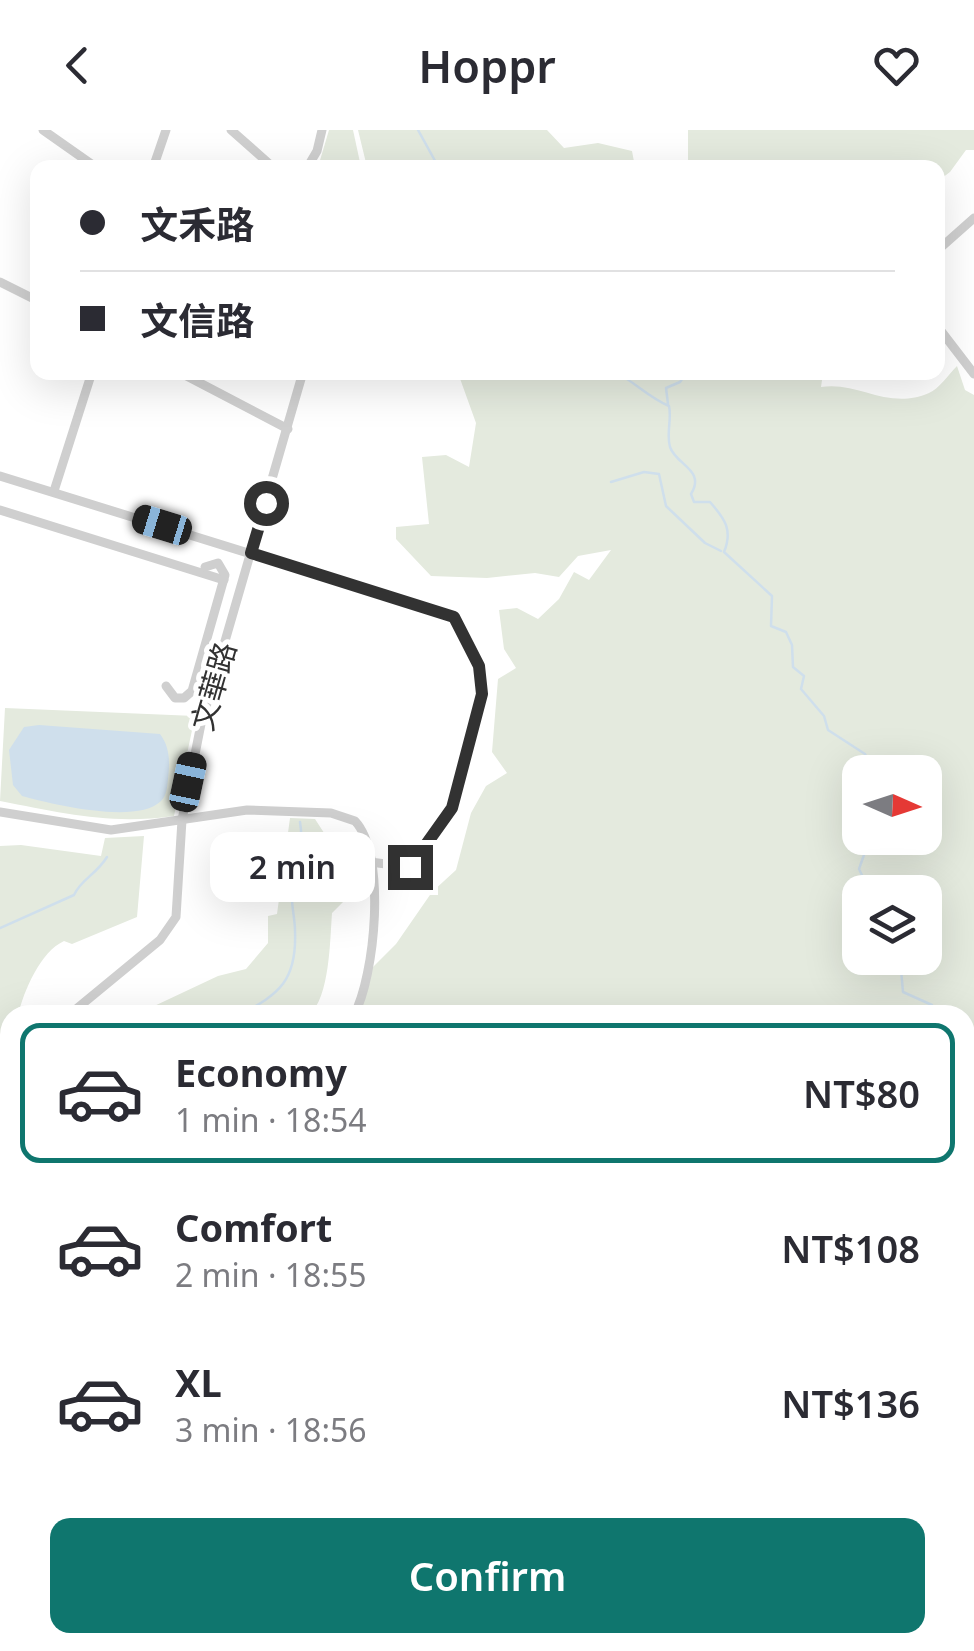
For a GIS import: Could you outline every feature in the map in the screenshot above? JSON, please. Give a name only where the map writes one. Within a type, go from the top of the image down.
[{"type":"street","points":[[43,130],[86,160]]},
{"type":"street","points":[[157,160],[166,130]]},
{"type":"street","points":[[231,130],[265,160]]},
{"type":"street","points":[[312,160],[322,130]]},
{"type":"street","points":[[945,244],[974,218]]},
{"type":"street","points":[[0,282],[30,296]]},
{"type":"street","points":[[945,336],[974,374]]},
{"type":"street","points":[[54,492],[89,380]]},
{"type":"street","points":[[194,380],[288,429]]},
{"type":"street","name":"文華路","points":[[81,1005],[170,929],[176,917],[182,820],[201,724],[301,380]]},
{"type":"street","points":[[0,476],[454,617],[479,666],[482,694],[452,808],[410,867],[370,862]]},
{"type":"street","points":[[0,510],[224,580]]},
{"type":"street","points":[[166,686],[175,698],[184,698],[192,690],[224,580],[222,565],[214,562],[205,567]]},
{"type":"street","points":[[0,812],[111,830],[247,810],[339,814],[355,821],[364,832],[370,862],[372,928],[368,972],[359,1005]]},
{"type":"shaded area","points":[[329,130],[353,130],[359,160],[320,160]]},
{"type":"shaded area","points":[[358,130],[547,130],[564,148],[598,143],[632,151],[634,160],[365,160]]},
{"type":"shaded area","points":[[688,130],[974,130],[974,150],[966,150],[945,176],[945,160],[688,160]]},
{"type":"shaded area","points":[[957,366],[965,390],[974,395],[974,1005],[355,1005],[366,974],[396,944],[432,892],[456,870],[471,813],[486,786],[507,773],[492,752],[498,679],[516,668],[504,649],[499,610],[517,608],[538,619],[559,599],[574,572],[589,580],[611,550],[578,556],[559,577],[535,573],[487,578],[431,576],[396,539],[396,527],[429,524],[422,457],[446,455],[469,467],[476,423],[461,380],[822,380],[821,387],[835,386],[900,399],[933,391]]},
{"type":"shaded area","points":[[5,708],[195,716],[174,816],[107,818],[0,801]]},
{"type":"shaded area","points":[[290,818],[315,819],[328,839],[331,867],[344,891],[343,902],[332,913],[328,967],[317,1005],[156,1005],[218,976],[246,969],[268,943],[268,916],[277,914]]},
{"type":"shaded area","points":[[144,836],[137,917],[72,944],[64,941],[55,946],[34,973],[21,1005],[0,1005],[0,846],[21,845],[101,856],[105,838]]},
{"type":"water","points":[[24,727],[160,734],[169,761],[164,796],[149,808],[114,812],[22,796],[13,785],[9,750]]},
{"type":"waterway","points":[[418,130],[435,160]]},
{"type":"waterway","points":[[629,380],[669,406],[670,447],[693,473],[694,502],[710,502],[715,508],[727,531],[724,552],[772,596],[771,626],[786,632],[792,645],[793,667],[804,676],[801,689],[824,716],[828,730],[866,755]]},
{"type":"waterway","points":[[668,404],[666,388],[681,380]]},
{"type":"waterway","points":[[611,482],[644,472],[659,474],[666,506],[705,543],[721,551]]},
{"type":"waterway","points":[[256,1005],[283,984],[293,962],[292,892],[301,842],[300,822]]},
{"type":"waterway","points":[[862,875],[859,869],[864,855]]},
{"type":"waterway","points":[[0,928],[74,895],[107,857]]},
{"type":"waterway","points":[[902,975],[903,992],[932,1005]]},
{"type":"route","points":[[266,503],[251,553],[454,617],[479,666],[482,694],[452,808],[410,867]]}]
